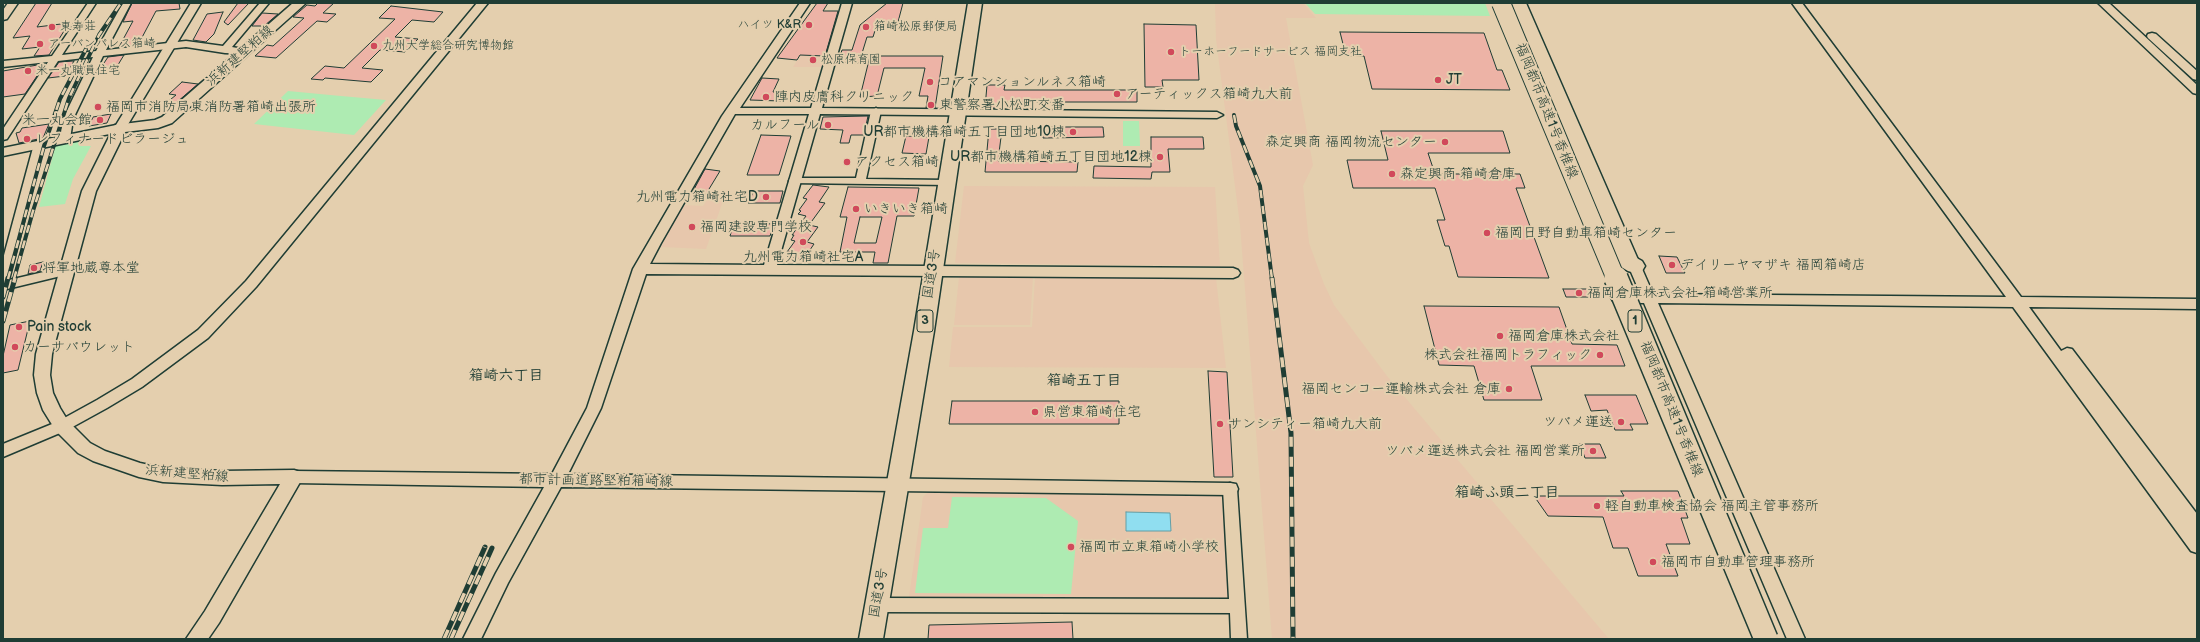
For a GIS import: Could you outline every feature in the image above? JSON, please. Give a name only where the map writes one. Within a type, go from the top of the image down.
[{"type":"highway","name":"国道3号","points":[[871,639],[933,271],[974,3]]},
{"type":"highway","name":"福岡都市高速1号香椎線","points":[[1497,3],[1760,639]]},
{"type":"highway","name":"福岡都市高速1号香椎線","points":[[1501,3],[1766,639]]},
{"type":"highway","points":[[1512,3],[1574,156],[1625,260],[1635,266]]},
{"type":"main road","name":"浜新建堅粕線","points":[[294,477],[190,477],[139,470],[99,456],[84,448],[62,426],[52,410],[45,393],[42,375],[44,354],[65,271],[89,191],[120,128],[158,124],[168,120],[300,3]]},
{"type":"main road","points":[[196,639],[212,617],[294,477]]},
{"type":"street","points":[[3,17],[13,3]]},
{"type":"street","points":[[3,137],[92,3]]},
{"type":"street","points":[[65,139],[68,119],[99,54],[127,3]]},
{"type":"street","points":[[3,152],[120,128],[196,3]]},
{"type":"street","points":[[225,50],[265,3]]},
{"type":"street","points":[[3,451],[62,426],[102,404],[155,371],[203,334],[228,311],[482,3]]},
{"type":"street","points":[[472,639],[502,578],[574,448],[601,391],[640,269],[689,180],[732,111],[805,3]]},
{"type":"street","points":[[769,270],[847,3]]},
{"type":"street","points":[[1497,3],[1587,219],[1617,298],[1760,639]]},
{"type":"street","points":[[1521,3],[1796,639]]},
{"type":"street","points":[[1798,3],[2024,302],[2197,526]]},
{"type":"street","points":[[1806,3],[2024,302],[2197,546]]},
{"type":"street","points":[[2103,3],[2197,91]]},
{"type":"street","points":[[2117,3],[2197,77]]},
{"type":"street","points":[[3,64],[186,44],[245,52]]},
{"type":"street","points":[[732,111],[958,111],[1217,115]]},
{"type":"street","points":[[860,182],[876,111]]},
{"type":"street","points":[[3,281],[40,144]]},
{"type":"street","points":[[794,181],[946,183]]},
{"type":"street","points":[[640,269],[1233,273]]},
{"type":"street","points":[[3,286],[65,271]]},
{"type":"street","points":[[1617,298],[2197,304]]},
{"type":"street","name":"都市計画道路堅粕箱崎線","points":[[294,477],[1230,489]]},
{"type":"street","points":[[1230,489],[1239,639]]},
{"type":"street","points":[[877,604],[1237,606]]},
{"type":"shaded area","points":[[1215,3],[1303,3],[1316,18],[1286,18],[1313,165],[1303,186],[1309,243],[1324,284],[1334,305],[1387,376],[1609,639],[1272,639],[1240,225],[1216,39]]},
{"type":"shaded area","points":[[812,37],[833,38],[822,67],[793,67]]},
{"type":"shaded area","points":[[964,186],[1215,187],[1220,266],[955,263]]},
{"type":"shaded area","name":"福岡建設専門学校","points":[[707,200],[723,201],[706,249],[661,247],[682,205],[703,206]]},
{"type":"shaded area","points":[[959,277],[1033,277],[1030,325],[954,325]]},
{"type":"shaded area","points":[[1035,277],[1216,278],[1226,368],[949,367],[953,327],[1032,327]]},
{"type":"shaded area","name":"福岡市立東箱崎小学校","points":[[928,492],[1221,495],[1229,598],[909,597],[923,497]]},
{"type":"green space","points":[[1305,3],[1485,3],[1490,16],[1315,14]]},
{"type":"green space","points":[[288,91],[386,100],[354,135],[254,124]]},
{"type":"green space","points":[[1123,121],[1139,121],[1140,146],[1123,146]]},
{"type":"green space","points":[[83,139],[79,146],[91,146],[73,179],[65,204],[39,207],[56,144]]},
{"type":"green space","points":[[952,497],[1046,498],[1078,521],[1071,594],[915,593],[923,528],[948,528]]},
{"type":"water","points":[[1126,512],[1170,513],[1171,531],[1126,531]]},
{"type":"building","points":[[36,3],[52,3],[37,27],[69,23],[49,55],[34,56],[40,47],[22,49],[30,36],[13,38]]},
{"type":"building","points":[[132,3],[179,3],[180,9],[156,11],[138,45],[119,47],[133,21],[123,22]]},
{"type":"building","points":[[238,3],[249,3],[228,25],[224,22]]},
{"type":"building","points":[[318,3],[334,3],[323,13],[336,14],[327,22],[317,21],[276,58],[255,56],[267,45],[273,46],[304,18],[293,17],[307,5],[315,6]]},
{"type":"building","points":[[817,3],[828,3],[823,11],[838,11],[825,56],[800,55],[797,60],[777,58]]},
{"type":"building","points":[[887,3],[903,3],[898,22],[877,24],[873,37],[867,37],[859,63],[838,62],[842,50],[852,50],[860,25]]},
{"type":"building","points":[[391,6],[443,12],[434,22],[412,20],[395,37],[418,39],[405,52],[380,50],[362,68],[383,70],[371,82],[325,78],[323,80],[311,79],[325,66],[344,68],[395,19],[379,18]]},
{"type":"building","points":[[223,12],[214,34],[206,42],[193,40],[207,14]]},
{"type":"building","points":[[262,13],[278,14],[264,26],[252,26]]},
{"type":"building","name":"トーホーフードサービス 福岡支社","points":[[1144,24],[1196,25],[1199,80],[1162,80],[1163,87],[1145,87]]},
{"type":"building","points":[[1340,32],[1484,33],[1497,70],[1502,70],[1510,90],[1372,89],[1364,56],[1346,56]]},
{"type":"building","points":[[124,55],[113,73],[108,68],[100,69],[108,57]]},
{"type":"building","name":"コアマンションルネス箱崎","points":[[870,56],[943,56],[935,108],[926,108],[928,96],[919,96],[925,68],[884,68],[877,96],[860,97]]},
{"type":"building","points":[[74,61],[65,76],[48,78],[59,62]]},
{"type":"building","points":[[45,64],[25,94],[3,97],[3,71]]},
{"type":"building","points":[[762,78],[779,79],[773,92],[784,92],[781,101],[750,100]]},
{"type":"building","points":[[182,82],[198,84],[169,109],[160,108],[176,95],[169,94]]},
{"type":"building","name":"アーティックス箱崎九大前","points":[[987,85],[1005,85],[1004,90],[1137,90],[1137,102],[1003,102],[1002,108],[985,108]]},
{"type":"building","name":"米一丸会館","points":[[111,114],[107,123],[89,126],[93,117]]},
{"type":"building","points":[[868,116],[864,135],[851,135],[849,143],[840,143],[843,130],[820,129],[823,117]]},
{"type":"building","points":[[49,124],[43,138],[19,143],[16,133],[20,132],[22,128]]},
{"type":"building","name":"UR都市機構箱崎五丁目団地10棟","points":[[1043,127],[1103,127],[1104,137],[1043,138]]},
{"type":"building","points":[[989,129],[1002,129],[998,161],[1078,162],[1077,172],[985,172]]},
{"type":"building","points":[[1381,131],[1503,131],[1510,153],[1428,153],[1435,174],[1520,174],[1525,188],[1516,188],[1549,278],[1458,277],[1449,246],[1445,246],[1437,220],[1445,220],[1435,188],[1353,188],[1347,160],[1388,160]]},
{"type":"building","points":[[761,135],[791,136],[779,175],[747,175]]},
{"type":"building","points":[[906,136],[929,137],[926,154],[902,153]]},
{"type":"building","name":"UR都市機構箱崎五丁目団地12棟","points":[[1151,137],[1203,137],[1204,149],[1168,149],[1170,172],[1152,172],[1151,179],[1093,178],[1094,166],[1151,167]]},
{"type":"building","points":[[705,169],[720,171],[706,194],[692,193]]},
{"type":"building","points":[[813,185],[829,187],[819,202],[825,203],[809,225],[818,227],[807,242],[814,244],[803,260],[787,256],[790,252],[787,252],[795,241],[791,240],[794,235],[792,235],[806,216],[798,214],[801,211],[799,210],[807,199],[803,198]]},
{"type":"building","points":[[848,187],[919,188],[914,216],[897,216],[888,263],[873,263],[875,252],[840,252],[847,217],[840,217]],"holes":[[[860,217],[882,217],[876,243],[854,243]]]},
{"type":"building","name":"九州電力箱崎社宅D","points":[[754,191],[783,191],[780,203],[748,203]]},
{"type":"building","points":[[734,223],[774,224],[770,236],[730,236]]},
{"type":"building","name":"デイリーヤマザキ 福岡箱崎店","points":[[1659,256],[1677,257],[1685,273],[1666,273]]},
{"type":"building","name":"将軍地蔵尊本堂","points":[[43,262],[40,271],[28,274],[30,265]]},
{"type":"building","name":"福岡倉庫株式会社 箱崎営業所","points":[[1563,289],[1591,289],[1595,297],[1566,297]]},
{"type":"building","name":"福岡倉庫株式会社","points":[[1424,306],[1559,307],[1572,344],[1617,345],[1625,366],[1531,366],[1542,400],[1484,400],[1474,366],[1439,365]]},
{"type":"building","name":"カーサバウレット","points":[[30,321],[18,370],[3,373],[3,356],[10,325]]},
{"type":"building","name":"サンシティー箱崎九大前","points":[[1208,371],[1227,372],[1233,477],[1214,477]]},
{"type":"building","points":[[1585,395],[1636,395],[1648,424],[1630,424],[1633,430],[1615,430],[1607,410],[1591,411]]},
{"type":"building","name":"県営東箱崎住宅","points":[[952,401],[1119,401],[1119,424],[949,424]]},
{"type":"building","name":"ツバメ運送株式会社 福岡営業所","points":[[1580,444],[1600,444],[1606,458],[1585,458]]},
{"type":"building","points":[[1621,491],[1678,491],[1688,518],[1681,518],[1690,544],[1666,544],[1678,576],[1638,576],[1628,548],[1613,548],[1603,517],[1548,516],[1534,496],[1624,496]]},
{"type":"building","points":[[1072,622],[1073,639],[928,639],[929,625]]},
{"type":"railway","points":[[14,279],[33,211],[69,98],[99,35],[121,3]]},
{"type":"railway","points":[[8,279],[44,146],[60,99],[86,49]]},
{"type":"railway","points":[[1234,115],[1236,126],[1260,186],[1272,279]]},
{"type":"railway","points":[[3,297],[8,278]]},
{"type":"railway","points":[[3,321],[15,278]]},
{"type":"railway","points":[[1272,278],[1291,433],[1293,639]]},
{"type":"railway","points":[[444,639],[485,547]]},
{"type":"railway","points":[[451,639],[492,548]]},
{"type":"place","name":"ハイツ K&R","points":[[809,25]]},
{"type":"place","name":"東寿荘","points":[[52,27]]},
{"type":"place","name":"箱崎松原郵便局","points":[[866,27]]},
{"type":"place","name":"アーバンパレス箱崎","points":[[40,44]]},
{"type":"place","name":"九州大学総合研究博物館","points":[[374,46]]},
{"type":"place","name":"トーホーフードサービス 福岡支社","points":[[1171,52]]},
{"type":"place","name":"松原保育園","points":[[813,60]]},
{"type":"place","name":"米一丸職員住宅","points":[[28,71]]},
{"type":"place","name":"JT","points":[[1438,80]]},
{"type":"place","name":"コアマンションルネス箱崎","points":[[930,82]]},
{"type":"place","name":"アーティックス箱崎九大前","points":[[1117,94]]},
{"type":"place","name":"陣内皮膚科クリニック","points":[[766,97]]},
{"type":"place","name":"東警察署小松町交番","points":[[931,105]]},
{"type":"place","name":"福岡市消防局東消防署箱崎出張所","points":[[98,107]]},
{"type":"place","name":"米一丸会館","points":[[100,120]]},
{"type":"place","name":"カルフール","points":[[828,125]]},
{"type":"place","name":"UR都市機構箱崎五丁目団地10棟","points":[[1073,132]]},
{"type":"place","name":"レフィナードビラージュ","points":[[27,139]]},
{"type":"place","name":"森定興商 福岡物流センター","points":[[1445,142]]},
{"type":"place","name":"UR都市機構箱崎五丁目団地12棟","points":[[1160,157]]},
{"type":"place","name":"アクセス箱崎","points":[[847,162]]},
{"type":"place","name":"森定興商 箱崎倉庫","points":[[1392,174]]},
{"type":"place","name":"九州電力箱崎社宅D","points":[[766,197]]},
{"type":"place","name":"いきいき箱崎","points":[[856,209]]},
{"type":"place","name":"福岡建設専門学校","points":[[692,227]]},
{"type":"place","name":"福岡日野自動車箱崎センター","points":[[1487,233]]},
{"type":"place","name":"九州電力箱崎社宅A","points":[[803,242]]},
{"type":"place","name":"デイリーヤマザキ 福岡箱崎店","points":[[1672,265]]},
{"type":"place","name":"将軍地蔵尊本堂","points":[[34,268]]},
{"type":"place","name":"福岡倉庫株式会社 箱崎営業所","points":[[1579,293]]},
{"type":"place","name":"Pain stock","points":[[19,327]]},
{"type":"place","name":"福岡倉庫株式会社","points":[[1500,336]]},
{"type":"place","name":"カーサバウレット","points":[[15,347]]},
{"type":"place","name":"株式会社福岡トラフィック","points":[[1600,355]]},
{"type":"place","name":"福岡センコー運輸株式会社 倉庫","points":[[1509,389]]},
{"type":"place","name":"県営東箱崎住宅","points":[[1035,412]]},
{"type":"place","name":"ツバメ運送","points":[[1621,422]]},
{"type":"place","name":"サンシティー箱崎九大前","points":[[1220,424]]},
{"type":"place","name":"ツバメ運送株式会社 福岡営業所","points":[[1593,451]]},
{"type":"place","name":"軽自動車検査協会 福岡主管事務所","points":[[1597,506]]},
{"type":"place","name":"福岡市立東箱崎小学校","points":[[1071,547]]},
{"type":"place","name":"福岡市自動車管理事務所","points":[[1653,562]]},
{"type":"district","name":"箱崎六丁目","points":[[506,376]]},
{"type":"district","name":"箱崎五丁目","points":[[1084,381]]},
{"type":"district","name":"箱崎ふ頭二丁目","points":[[1507,493]]}]
